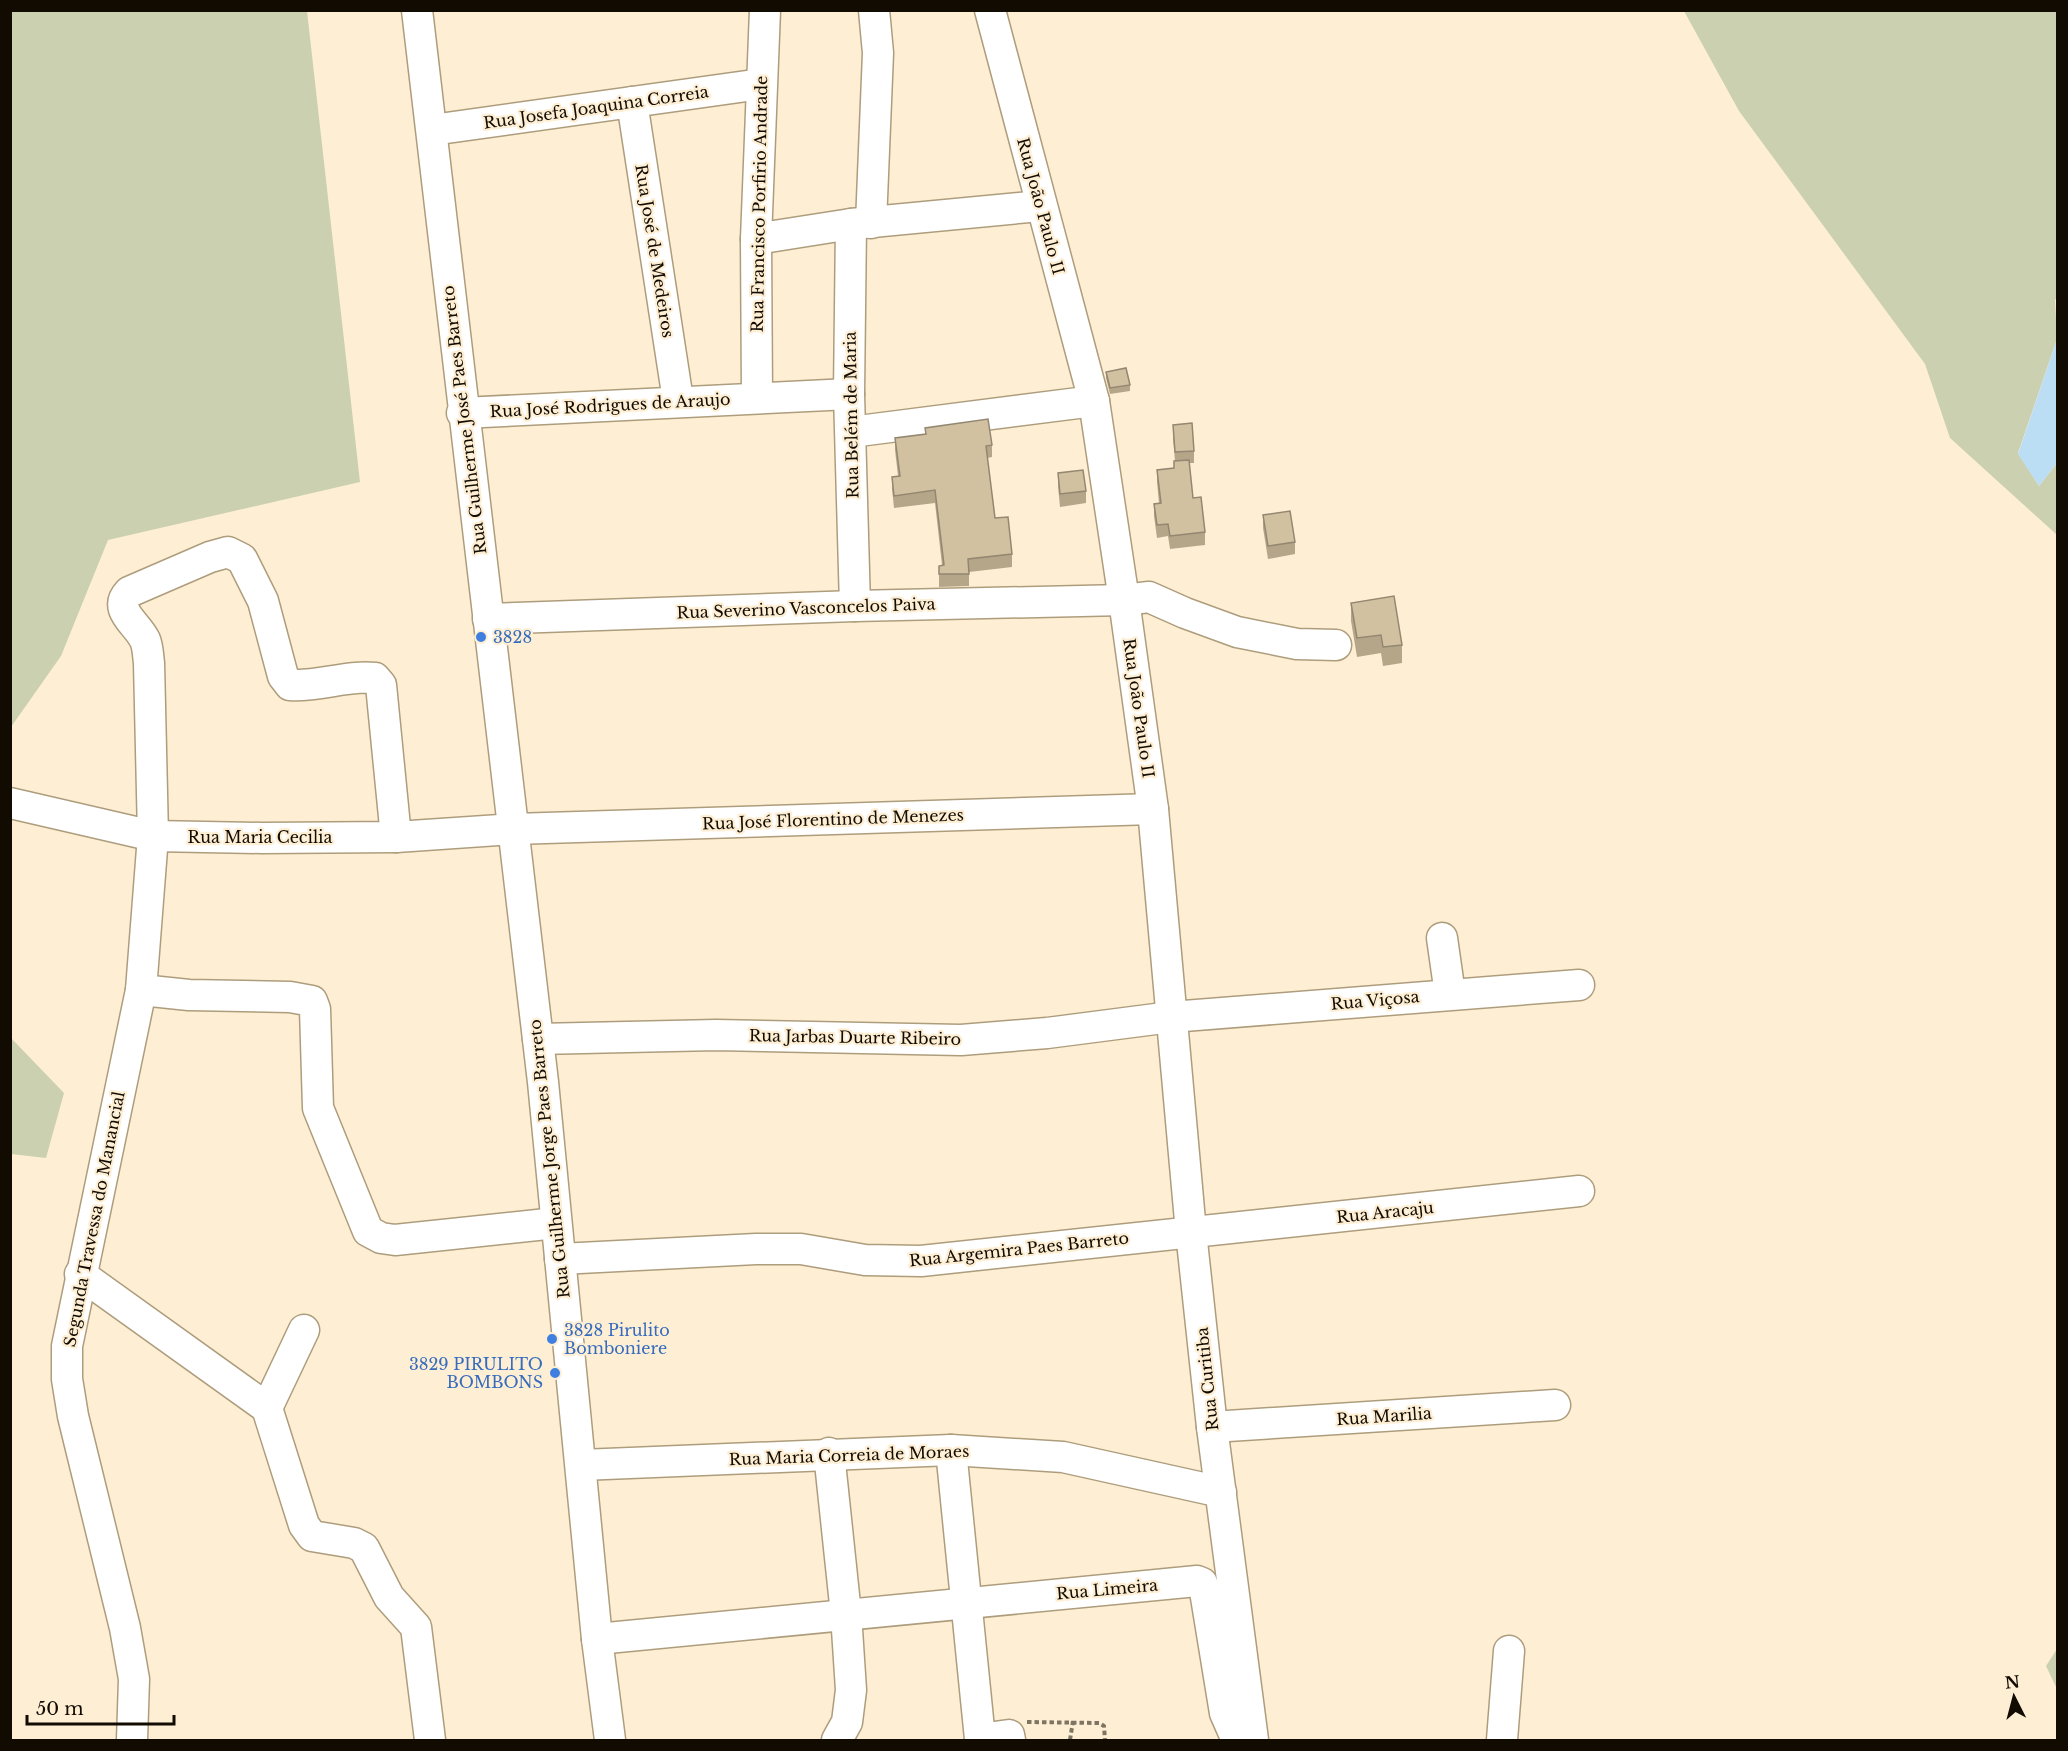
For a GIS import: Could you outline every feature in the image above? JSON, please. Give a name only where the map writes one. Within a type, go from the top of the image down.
[{"type":"street","name":"Rua Guilherme José Paes Barreto","points":[[417,10],[462,413],[513,829]]},
{"type":"street","name":"Rua Francisco Porfirio Andrade","points":[[758,397],[756,239],[765,10]]},
{"type":"street","name":"Rua Belém de Maria","points":[[855,606],[849,394],[861,223],[878,53],[874,10]]},
{"type":"street","name":"Rua João Paulo II","points":[[990,10],[1040,206],[1094,401],[1125,600],[1153,809],[1171,1017]]},
{"type":"street","name":"Rua Josefa Joaquina Correia","points":[[432,130],[761,84]]},
{"type":"street","name":"Rua José de Medeiros","points":[[632,102],[678,400]]},
{"type":"street","points":[[756,239],[861,223],[1040,206]]},
{"type":"street","name":"Rua José Rodrigues de Araujo","points":[[462,413],[678,400],[849,394]]},
{"type":"street","points":[[851,432],[1094,401]]},
{"type":"street","name":"Segunda Travessa do Manancial","points":[[132,1740],[134,1679],[125,1628],[73,1416],[67,1379],[67,1346],[80,1274],[141,990],[153,836],[149,663],[146,643],[122,604],[129,592],[210,557],[228,552],[242,559],[258,591],[283,676],[290,684],[306,686],[361,676],[375,678],[381,685],[396,837]]},
{"type":"street","name":"Rua Severino Vasconcelos Paiva","points":[[488,619],[855,606],[1125,600],[1149,597],[1237,632],[1298,644],[1336,645]]},
{"type":"street","name":"Rua Maria Cecilia","points":[[10,803],[153,836],[396,837],[513,829]]},
{"type":"street","name":"Rua José Florentino de Menezes","points":[[513,829],[1153,809]]},
{"type":"street","name":"Rua Guilherme Jorge Paes Barreto","points":[[513,829],[538,1039],[597,1639],[610,1740]]},
{"type":"street","points":[[1442,938],[1450,994]]},
{"type":"street","name":"Rua Viçosa","points":[[1171,1017],[1579,985]]},
{"type":"street","points":[[141,990],[189,995],[290,998],[312,1001],[315,1009],[318,1108],[368,1231],[381,1238],[395,1240],[556,1223]]},
{"type":"street","name":"Rua Jarbas Duarte Ribeiro","points":[[538,1039],[716,1035],[961,1040],[1047,1033],[1171,1017]]},
{"type":"street","name":"Rua Curitiba","points":[[1171,1017],[1212,1426],[1253,1740]]},
{"type":"street","name":"Rua Aracaju","points":[[1191,1232],[1579,1191]]},
{"type":"street","name":"Rua Argemira Paes Barreto","points":[[560,1259],[756,1249],[801,1249],[865,1260],[921,1262],[1191,1232]]},
{"type":"street","points":[[80,1274],[267,1408],[304,1525],[312,1536],[354,1542],[364,1548],[389,1597],[416,1627],[430,1740]]},
{"type":"street","points":[[267,1408],[304,1330]]},
{"type":"street","name":"Rua Marilia","points":[[1212,1426],[1555,1406]]},
{"type":"street","points":[[951,1450],[967,1602],[990,1739]]},
{"type":"street","name":"Rua Maria Correia de Moraes","points":[[581,1465],[829,1453],[951,1450],[1063,1457],[1221,1492]]},
{"type":"street","points":[[829,1453],[846,1614],[850,1708],[837,1740]]},
{"type":"street","name":"Rua Limeira","points":[[597,1639],[1197,1581],[1202,1583],[1225,1713],[1236,1738],[1243,1740]]},
{"type":"street","points":[[1502,1740],[1509,1651]]},
{"type":"path","points":[[990,1739],[1018,1722],[1073,1721],[1102,1724],[1105,1740]]},
{"type":"path","points":[[1070,1740],[1073,1721]]},
{"type":"green space","points":[[11,10],[307,11],[360,482],[108,540],[61,656],[11,727]]},
{"type":"green space","points":[[1684,11],[2057,11],[2057,300],[2055,299],[2057,339],[2018,453],[2039,486],[2057,463],[2057,535],[1950,438],[1925,364],[1739,111]]},
{"type":"green space","points":[[11,1038],[64,1093],[46,1158],[11,1154]]},
{"type":"green space","points":[[2057,1649],[2057,1689],[2046,1666]]},
{"type":"water","points":[[2057,339],[2057,463],[2039,486],[2018,454]]},
{"type":"building","points":[[1126,368],[1130,385],[1110,388],[1106,372]]},
{"type":"building","points":[[988,419],[992,445],[986,446],[995,518],[1008,517],[1012,554],[968,559],[969,574],[939,574],[939,566],[944,565],[935,490],[894,496],[892,477],[900,476],[895,438],[926,434],[925,428]]},
{"type":"building","points":[[1192,423],[1194,451],[1175,452],[1173,425]]},
{"type":"building","points":[[1189,460],[1193,498],[1201,497],[1205,532],[1170,536],[1168,524],[1157,525],[1154,504],[1161,503],[1157,470],[1174,468],[1174,461]]},
{"type":"building","points":[[1083,470],[1086,491],[1060,494],[1058,473]]},
{"type":"building","points":[[1290,511],[1295,542],[1268,546],[1263,515]]},
{"type":"building","points":[[1394,596],[1402,645],[1383,647],[1381,635],[1357,638],[1351,603]]},
{"type":"place","name":"3828","points":[[481,637]]},
{"type":"place","name":"3828 Pirulito Bomboniere","points":[[552,1339]]},
{"type":"place","name":"3829 PIRULITO BOMBONS","points":[[555,1373]]}]
